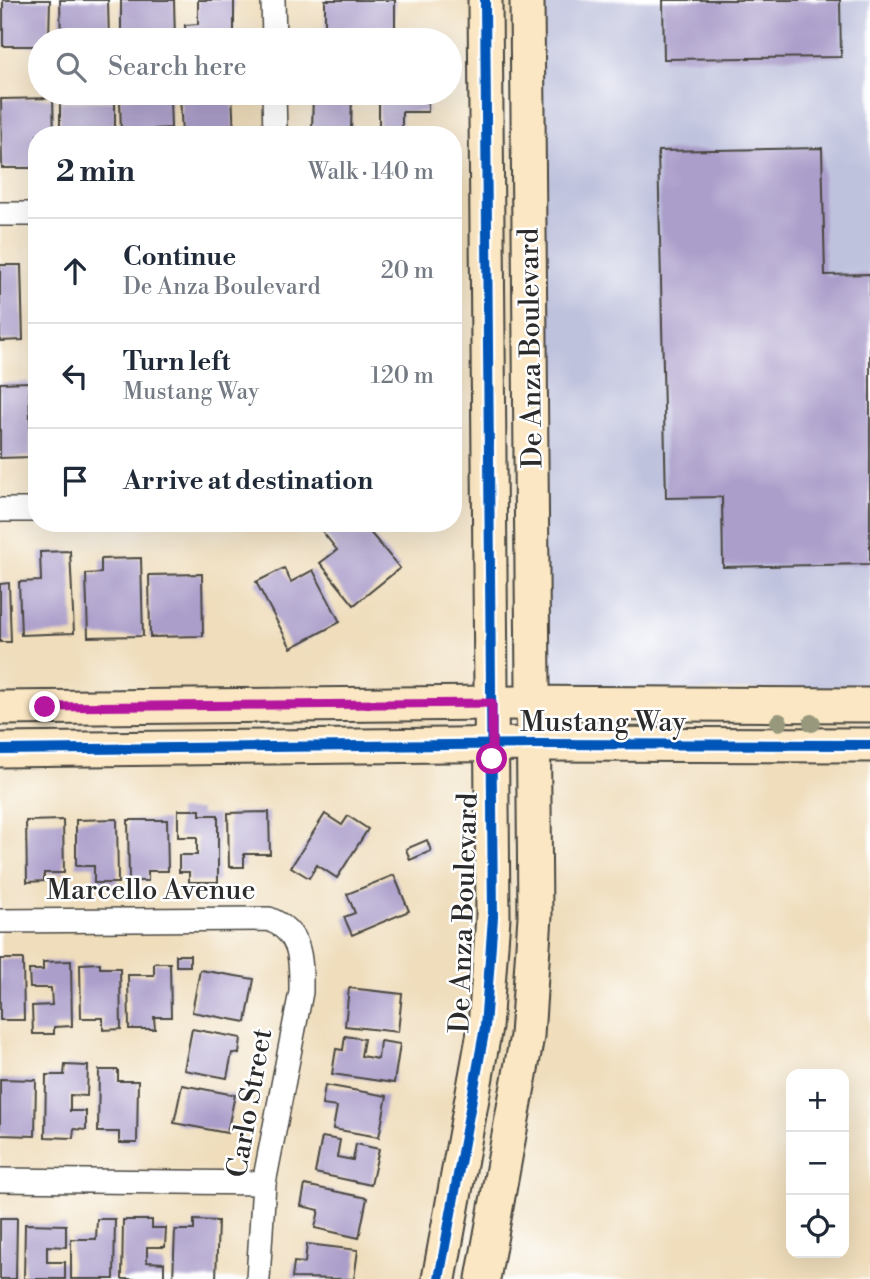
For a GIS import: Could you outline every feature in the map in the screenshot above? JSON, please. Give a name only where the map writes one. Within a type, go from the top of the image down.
[{"type":"street","points":[[273,0],[274,28]]},
{"type":"street","name":"De Anza Boulevard","points":[[439,1279],[485,1027],[493,917],[485,0]]},
{"type":"street","name":"De Anza Boulevard","points":[[483,1279],[527,1036],[535,916],[527,0]]},
{"type":"street","points":[[274,105],[275,126]]},
{"type":"street","points":[[0,214],[28,214]]},
{"type":"street","points":[[0,510],[28,510]]},
{"type":"street","name":"Mustang Way","points":[[0,708],[492,703],[870,705]]},
{"type":"street","name":"Mustang Way","points":[[0,751],[535,744],[870,745]]},
{"type":"street","name":"Marcello Avenue","points":[[0,921],[269,919],[284,925],[295,939]]},
{"type":"street","name":"Carlo Street","points":[[258,1279],[264,1182],[301,992],[301,966],[295,939]]},
{"type":"street","points":[[0,1180],[264,1182]]},
{"type":"shaded area","points":[[532,0],[870,0],[870,687],[538,695]]},
{"type":"building","points":[[3,0],[50,0],[49,28],[28,28],[28,46],[3,46]]},
{"type":"building","points":[[60,0],[108,0],[109,28],[61,28]]},
{"type":"building","points":[[121,0],[174,0],[175,28],[121,28]]},
{"type":"building","points":[[198,0],[234,0],[234,28],[185,28],[185,25],[198,24]]},
{"type":"building","points":[[325,0],[395,0],[395,28],[325,28]]},
{"type":"building","points":[[663,0],[840,0],[841,57],[664,59]]},
{"type":"building","points":[[28,98],[28,105],[53,105],[54,126],[28,126],[28,168],[2,168],[1,99]]},
{"type":"building","points":[[60,105],[115,105],[115,126],[60,126]]},
{"type":"building","points":[[120,105],[170,105],[171,126],[121,126]]},
{"type":"building","points":[[180,105],[233,105],[234,126],[182,126]]},
{"type":"building","points":[[313,105],[352,105],[351,126],[312,126]]},
{"type":"building","points":[[379,105],[428,105],[428,112],[402,112],[402,126],[379,126]]},
{"type":"building","points":[[822,148],[825,275],[870,274],[870,564],[723,567],[722,497],[666,498],[658,151]]},
{"type":"building","points":[[0,265],[21,265],[23,340],[0,341]]},
{"type":"building","points":[[28,382],[28,457],[0,458],[0,383]]},
{"type":"building","points":[[323,532],[370,532],[400,568],[354,605],[320,563],[337,550]]},
{"type":"building","points":[[70,551],[74,633],[21,635],[19,582],[41,581],[40,552]]},
{"type":"building","points":[[141,558],[143,636],[88,637],[86,574],[101,573],[101,559]]},
{"type":"building","points":[[284,568],[291,582],[313,570],[340,622],[291,648],[256,582]]},
{"type":"building","points":[[202,574],[203,636],[150,637],[149,575]]},
{"type":"building","points":[[9,583],[11,642],[0,642],[0,584]]},
{"type":"building","points":[[178,810],[200,810],[200,815],[218,815],[218,882],[189,882],[189,872],[179,872],[179,855],[197,855],[197,837],[178,837]]},
{"type":"building","points":[[269,812],[270,854],[244,854],[244,867],[229,867],[228,813]]},
{"type":"building","points":[[325,814],[342,825],[348,816],[368,829],[337,878],[317,865],[309,878],[291,867]]},
{"type":"building","points":[[117,819],[118,883],[94,883],[94,866],[76,866],[76,820]]},
{"type":"building","points":[[63,820],[64,873],[44,873],[44,881],[27,882],[26,821]]},
{"type":"building","points":[[128,820],[167,820],[168,871],[148,871],[148,881],[129,881]]},
{"type":"building","points":[[427,840],[431,851],[410,860],[406,849]]},
{"type":"building","points":[[394,875],[409,911],[352,935],[344,917],[355,913],[347,894]]},
{"type":"building","points":[[176,955],[190,955],[190,966],[176,966]]},
{"type":"building","points":[[0,959],[23,959],[24,1020],[0,1020]]},
{"type":"building","points":[[71,961],[72,1026],[54,1027],[54,1034],[33,1034],[32,1006],[52,1005],[51,988],[30,988],[29,970],[43,970],[43,962]]},
{"type":"building","points":[[100,963],[100,968],[120,968],[121,1029],[103,1030],[103,1018],[81,1018],[80,964]]},
{"type":"building","points":[[154,963],[170,963],[171,1017],[154,1017],[155,1029],[129,1029],[128,975],[154,975]]},
{"type":"building","points":[[200,970],[254,979],[246,1022],[192,1012]]},
{"type":"building","points":[[349,988],[402,994],[398,1032],[345,1026]]},
{"type":"building","points":[[192,1029],[241,1038],[239,1054],[232,1053],[227,1078],[184,1070]]},
{"type":"building","points":[[345,1036],[364,1039],[361,1056],[378,1059],[380,1041],[400,1044],[394,1083],[332,1074],[336,1049],[343,1050]]},
{"type":"building","points":[[65,1065],[88,1066],[87,1096],[70,1095],[70,1111],[86,1111],[86,1130],[74,1129],[73,1138],[45,1137],[46,1075],[64,1075]]},
{"type":"building","points":[[99,1070],[118,1070],[118,1081],[138,1081],[137,1143],[119,1143],[119,1132],[98,1132]]},
{"type":"building","points":[[0,1079],[36,1080],[35,1136],[0,1135]]},
{"type":"building","points":[[182,1085],[235,1095],[227,1133],[174,1123]]},
{"type":"building","points":[[325,1085],[387,1096],[379,1137],[333,1129],[337,1107],[322,1105]]},
{"type":"building","points":[[322,1137],[340,1140],[337,1157],[353,1160],[356,1144],[379,1149],[371,1185],[315,1173]]},
{"type":"building","points":[[305,1185],[367,1198],[359,1238],[315,1228],[319,1210],[301,1206]]},
{"type":"building","points":[[0,1218],[17,1218],[16,1279],[0,1279]]},
{"type":"building","points":[[97,1219],[115,1219],[114,1279],[71,1279],[71,1239],[96,1239]]},
{"type":"building","points":[[123,1220],[152,1220],[152,1228],[166,1228],[165,1247],[147,1247],[147,1262],[164,1263],[164,1279],[122,1279]]},
{"type":"building","points":[[194,1220],[218,1221],[216,1279],[173,1279],[175,1230],[194,1230]]},
{"type":"building","points":[[25,1224],[66,1225],[66,1247],[47,1246],[47,1262],[65,1262],[65,1279],[24,1279]]},
{"type":"building","points":[[307,1244],[358,1250],[354,1279],[292,1278],[294,1262],[305,1263]]},
{"type":"cycle path","points":[[439,1279],[485,1027],[493,917],[485,0]]},
{"type":"cycle path","points":[[0,750],[535,744],[870,745]]},
{"type":"route","points":[[45,707],[492,703],[492,759]]}]
